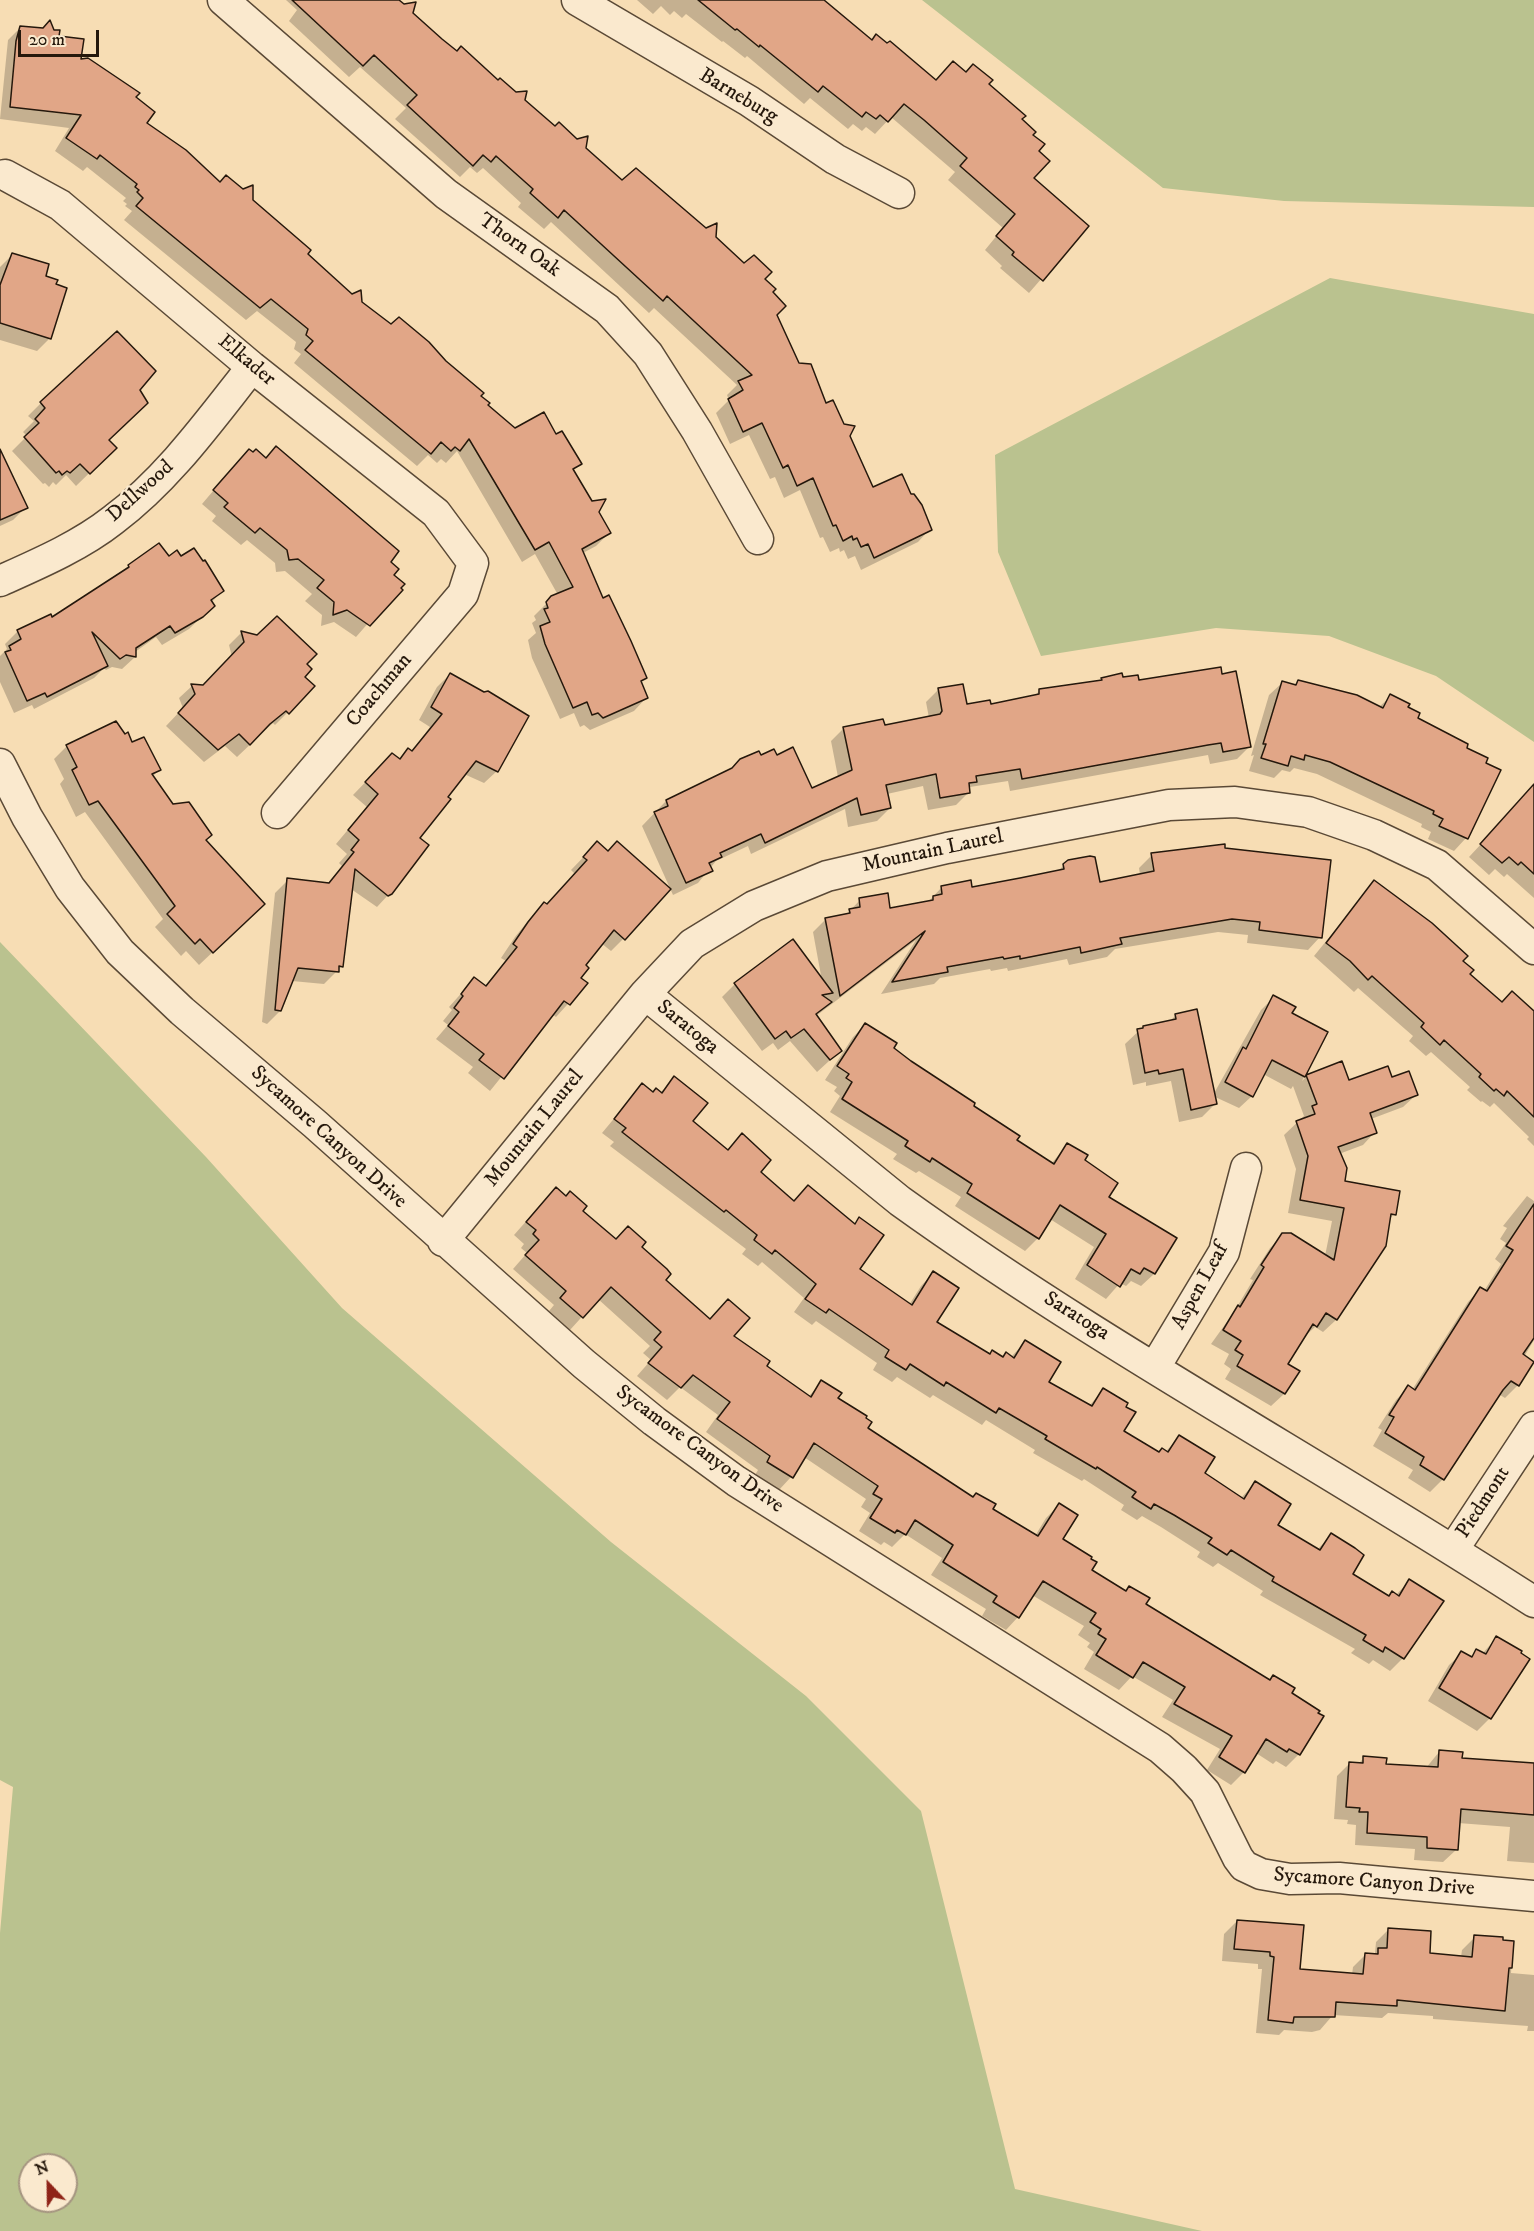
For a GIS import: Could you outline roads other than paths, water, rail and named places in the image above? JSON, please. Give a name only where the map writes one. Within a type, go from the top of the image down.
[{"type":"street","name":"Thorn Oak","points":[[223,0],[446,194],[607,309],[648,354],[697,431],[758,539]]},
{"type":"street","name":"Barneburg","points":[[577,0],[749,101],[835,159],[899,193]]},
{"type":"street","name":"Elkader","points":[[4,175],[60,205],[252,367],[436,513],[473,563]]},
{"type":"street","name":"Dellwood","points":[[0,581],[50,559],[114,520],[176,461],[252,367]]},
{"type":"street","name":"Coachman","points":[[276,813],[463,594],[473,563]]},
{"type":"street","name":"Sycamore Canyon Drive","points":[[0,764],[27,817],[70,888],[120,952],[182,1011],[315,1124],[584,1364],[654,1421],[736,1481],[1160,1748],[1184,1769],[1204,1792],[1238,1858],[1251,1870],[1290,1879],[1339,1878],[1534,1896]]},
{"type":"street","name":"Mountain Laurel","points":[[444,1241],[645,994],[692,944],[754,906],[827,876],[947,848],[1169,805],[1235,802],[1308,812],[1374,835],[1437,865],[1534,949]]},
{"type":"street","name":"Saratoga","points":[[645,994],[900,1201],[994,1265],[1155,1367],[1534,1602]]},
{"type":"street","name":"Aspen Leaf","points":[[1155,1367],[1224,1252],[1246,1167]]},
{"type":"street","name":"Piedmont","points":[[1453,1550],[1534,1427]]}]
